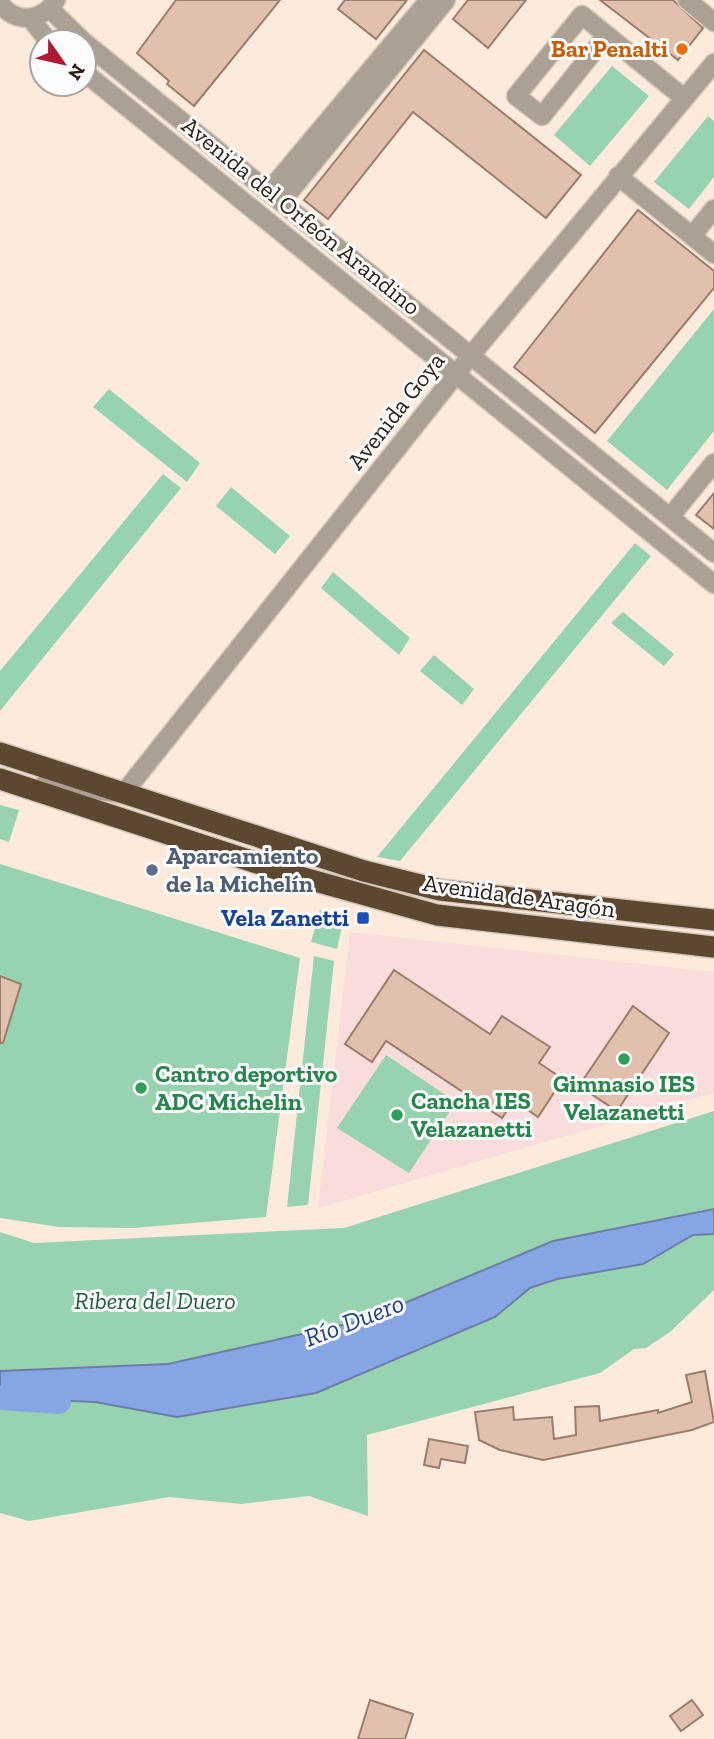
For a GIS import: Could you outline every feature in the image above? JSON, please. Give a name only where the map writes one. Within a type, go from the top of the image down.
[{"type":"highway","name":"Avenida de Aragón","points":[[0,753],[364,871],[440,890],[714,920]]},
{"type":"highway","name":"Avenida de Aragón","points":[[0,779],[297,876],[437,915],[714,947]]},
{"type":"street","points":[[687,0],[714,22]]},
{"type":"street","points":[[275,196],[439,1]]},
{"type":"street","points":[[0,3],[16,16],[30,18],[53,5]]},
{"type":"street","name":"Avenida del Orfeón Arandino","points":[[53,5],[72,28]]},
{"type":"street","points":[[607,35],[542,116],[516,96],[582,15],[607,35],[684,98]]},
{"type":"street","points":[[30,18],[38,28]]},
{"type":"street","name":"Avenida del Orfeón Arandino","points":[[98,53],[714,553]]},
{"type":"street","name":"Avenida Goya","points":[[123,794],[472,354],[714,63]]},
{"type":"street","name":"Avenida del Orfeón Arandino","points":[[98,83],[714,584]]},
{"type":"street","points":[[618,176],[714,254]]},
{"type":"street","points":[[692,236],[714,209]]},
{"type":"street","points":[[670,517],[714,463]]},
{"type":"street","points":[[37,790],[46,783],[123,794]]},
{"type":"shaded area","points":[[350,932],[714,972],[714,1093],[318,1208]]},
{"type":"green space","points":[[612,66],[649,96],[590,166],[554,135]]},
{"type":"green space","points":[[708,116],[714,121],[714,177],[689,209],[654,182]]},
{"type":"green space","points":[[714,309],[714,431],[667,490],[607,441]]},
{"type":"green space","points":[[109,389],[200,463],[187,482],[93,407]]},
{"type":"green space","points":[[163,474],[181,488],[0,711],[0,671]]},
{"type":"green space","points":[[231,487],[290,536],[275,554],[216,506]]},
{"type":"green space","points":[[635,543],[651,556],[400,861],[377,857]]},
{"type":"green space","points":[[333,572],[410,638],[399,655],[321,588]]},
{"type":"green space","points":[[623,612],[674,654],[664,666],[611,623]]},
{"type":"green space","points":[[434,655],[474,689],[462,705],[420,671]]},
{"type":"green space","points":[[0,805],[19,810],[9,842],[0,839]]},
{"type":"green space","name":"Cantro deportivo ADC Michelin","points":[[0,864],[300,958],[266,1217],[133,1228],[59,1227],[0,1218]]},
{"type":"green space","points":[[320,910],[344,917],[337,949],[311,942]]},
{"type":"green space","points":[[314,956],[334,961],[308,1205],[287,1207]]},
{"type":"green space","name":"Cancha IES Velazanetti","points":[[386,1055],[456,1102],[409,1173],[337,1128]]},
{"type":"green space","name":"Ribera del Duero","points":[[714,1111],[714,1208],[553,1241],[364,1320],[168,1364],[0,1371],[0,1232],[34,1243],[344,1228]]},
{"type":"green space","points":[[714,1234],[714,1290],[670,1332],[646,1348],[634,1349],[600,1373],[367,1435],[368,1516],[309,1496],[241,1504],[169,1497],[29,1521],[0,1513],[0,1398],[95,1402],[177,1417],[495,1317],[530,1288],[557,1279],[643,1264],[694,1235]]},
{"type":"water","points":[[714,1209],[714,1234],[693,1235],[643,1264],[557,1279],[530,1288],[495,1317],[316,1393],[177,1417],[95,1402],[0,1398],[0,1371],[168,1364],[364,1320],[553,1241]]},
{"type":"building","points":[[176,0],[280,0],[194,106],[167,84],[169,81],[137,53]]},
{"type":"building","points":[[345,0],[407,0],[376,39],[338,9]]},
{"type":"building","points":[[468,0],[526,0],[488,48],[453,19]]},
{"type":"building","points":[[600,0],[673,0],[703,28],[678,60]]},
{"type":"building","points":[[424,50],[581,175],[546,218],[413,112],[328,219],[304,200]]},
{"type":"building","points":[[638,210],[714,271],[714,288],[595,433],[514,367]]},
{"type":"building","points":[[714,493],[714,529],[696,515]]},
{"type":"building","points":[[394,970],[490,1034],[502,1016],[550,1047],[539,1063],[563,1079],[538,1117],[514,1100],[502,1118],[386,1041],[372,1062],[345,1044]]},
{"type":"building","points":[[0,976],[21,984],[3,1043],[0,1043]]},
{"type":"building","name":"Gimnasio IES Velazanetti","points":[[633,1006],[669,1033],[617,1111],[579,1086]]},
{"type":"building","points":[[705,1371],[714,1422],[692,1430],[543,1460],[500,1450],[479,1440],[475,1412],[513,1407],[514,1420],[552,1417],[554,1439],[576,1435],[575,1407],[599,1406],[600,1421],[658,1410],[658,1413],[692,1402],[686,1375]]},
{"type":"building","points":[[429,1439],[468,1446],[465,1463],[441,1459],[439,1468],[424,1465]]},
{"type":"building","points":[[370,1700],[413,1714],[405,1739],[358,1739]]},
{"type":"building","points":[[692,1700],[703,1715],[681,1731],[670,1716]]},
{"type":"waterway","name":"Río Duero","points":[[0,1398],[59,1402]]},
{"type":"place","name":"Bar Penalti","points":[[682,49]]},
{"type":"place","name":"Aparcamiento de la Michelín","points":[[152,870]]},
{"type":"place","name":"Vela Zanetti","points":[[363,918]]},
{"type":"place","name":"Gimnasio IES Velazanetti","points":[[624,1059]]},
{"type":"place","name":"Cantro deportivo ADC Michelin","points":[[141,1088]]},
{"type":"place","name":"Cancha IES Velazanetti","points":[[397,1115]]}]
